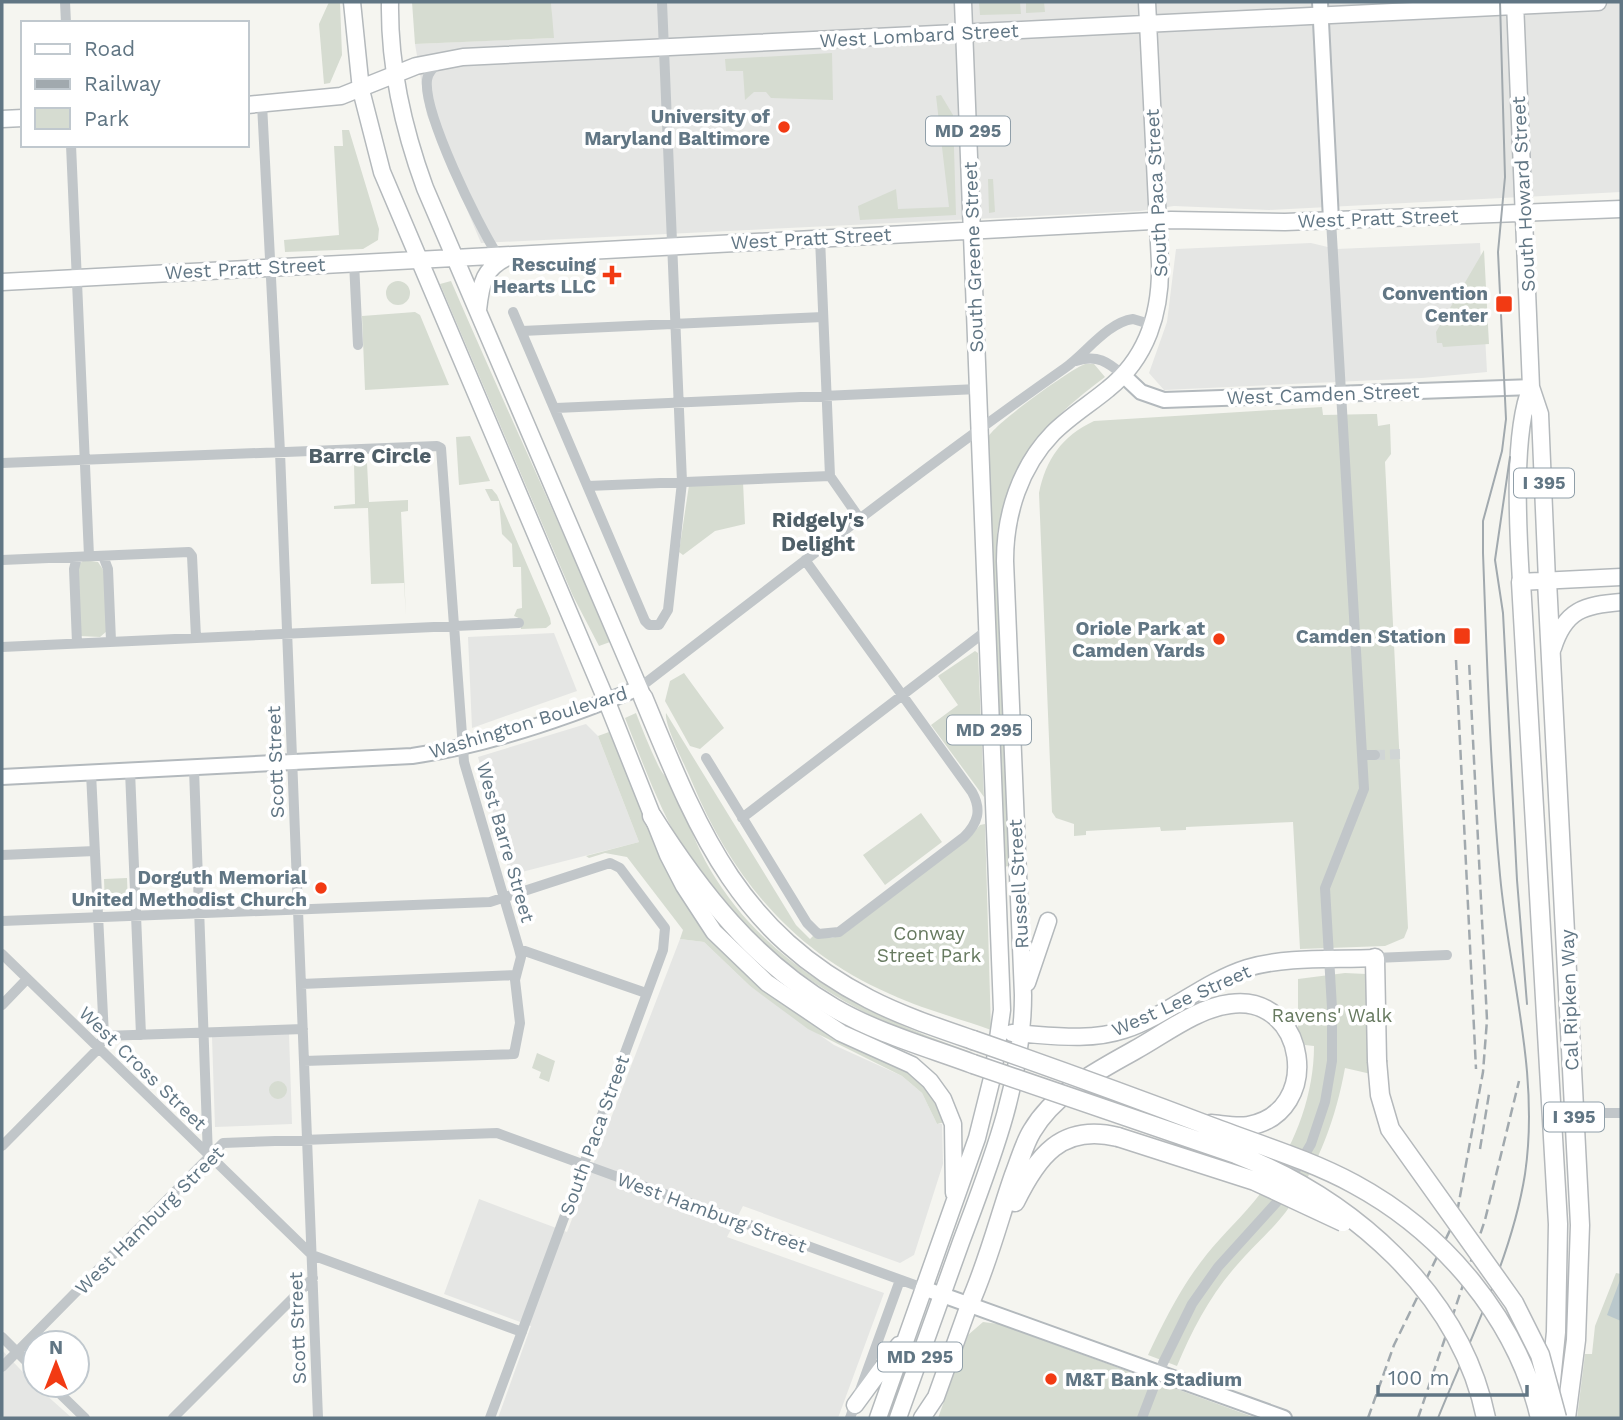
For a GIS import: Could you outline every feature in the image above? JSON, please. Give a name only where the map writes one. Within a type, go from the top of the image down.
[{"type":"highway","name":"Cal Ripken Way","points":[[1547,581],[1553,648],[1580,1225],[1579,1292],[1566,1418]]},
{"type":"highway","name":"Cal Ripken Way","points":[[1521,582],[1556,1188],[1558,1292],[1547,1418]]},
{"type":"highway","points":[[641,692],[684,795],[734,887],[771,930],[816,967],[869,999],[1333,1174],[1371,1194],[1422,1230],[1464,1272],[1495,1315],[1519,1360],[1540,1418]]},
{"type":"highway","points":[[652,816],[702,891],[778,970],[836,1010],[890,1035],[1278,1170],[1325,1197],[1406,1267],[1442,1313],[1469,1365],[1486,1418]]},
{"type":"highway","points":[[1374,958],[1380,1095],[1390,1129],[1514,1303],[1544,1368],[1557,1418]]},
{"type":"highway","points":[[969,1305],[1026,1144],[1048,1109],[1073,1087],[1208,1011],[1240,1003],[1270,1012],[1288,1029],[1298,1054],[1297,1079],[1293,1093],[1269,1118],[1246,1126],[1190,1119]]},
{"type":"highway","points":[[985,1262],[1027,1177],[1045,1152],[1077,1136],[1098,1134],[1118,1137],[1290,1195],[1375,1240]]},
{"type":"main road","points":[[352,2],[361,90],[382,172],[607,702],[668,855],[699,912],[734,953],[767,983],[841,1033],[912,1065],[936,1088],[953,1124],[955,1201]]},
{"type":"main road","points":[[390,2],[396,74],[413,155],[454,257],[641,692]]},
{"type":"main road","name":"South Greene Street","points":[[963,2],[979,428]]},
{"type":"main road","name":"South Paca Street","points":[[1123,376],[1142,349],[1153,325],[1160,294],[1147,2]]},
{"type":"main road","name":"West Lombard Street","points":[[254,105],[331,98],[361,90],[396,74],[445,59],[1148,24],[1320,9],[1598,2]]},
{"type":"main road","name":"South Howard Street","points":[[1515,4],[1531,387],[1540,414],[1547,581]]},
{"type":"main road","points":[[331,98],[356,109],[368,121]]},
{"type":"main road","points":[[2,119],[21,118]]},
{"type":"main road","name":"West Pratt Street","points":[[2,282],[1158,220],[1331,220],[1621,209]]},
{"type":"main road","points":[[478,313],[480,286],[488,268],[517,253]]},
{"type":"main road","name":"Russell Street","points":[[898,1418],[998,1142],[1022,1034],[1023,995],[1007,623],[1006,533],[1019,485],[1038,451],[1061,425],[1123,376]]},
{"type":"main road","name":"South Howard Street","points":[[1521,582],[1518,500],[1523,415],[1531,387]]},
{"type":"main road","name":"Russell Street","points":[[878,1418],[983,1118],[1000,1033],[1001,965],[979,428]]},
{"type":"main road","points":[[1521,582],[1621,577]]},
{"type":"main road","points":[[1553,648],[1561,626],[1574,614],[1594,605],[1621,602]]},
{"type":"main road","points":[[1023,995],[1048,921]]},
{"type":"main road","name":"West Lee Street","points":[[1000,1033],[1083,1037],[1108,1034],[1145,1021],[1246,968],[1264,964],[1374,958]]},
{"type":"main road","points":[[922,1418],[936,1397],[969,1305]]},
{"type":"main road","points":[[852,1412],[907,1335]]},
{"type":"street","points":[[65,2],[66,21]]},
{"type":"street","points":[[513,312],[645,621],[655,626],[663,623],[668,610],[682,482],[662,2]]},
{"type":"street","points":[[1142,1418],[1159,1372],[1192,1304],[1218,1267],[1276,1203],[1311,1144],[1325,1101],[1332,1061],[1325,888],[1364,789],[1320,9]]},
{"type":"street","points":[[445,59],[428,76],[432,112],[485,235],[497,254]]},
{"type":"street","name":"Scott Street","points":[[254,105],[270,266],[280,452],[318,1418]]},
{"type":"street","points":[[71,147],[89,556]]},
{"type":"street","points":[[820,238],[830,476],[860,519]]},
{"type":"street","points":[[354,262],[358,345]]},
{"type":"street","points":[[522,331],[823,317]]},
{"type":"street","name":"Washington Boulevard","points":[[2,776],[292,765],[412,757],[461,746],[641,692],[805,561],[979,428],[1073,363],[1126,320],[1153,325]]},
{"type":"street","points":[[1073,363],[1097,358],[1111,364],[1123,376]]},
{"type":"street","name":"West Camden Street","points":[[1123,376],[1141,392],[1164,400],[1531,387]]},
{"type":"street","points":[[556,408],[978,389]]},
{"type":"street","name":"West Barre Street","points":[[280,452],[437,446],[443,452],[461,746],[519,949],[646,993]]},
{"type":"street","points":[[2,463],[280,452]]},
{"type":"street","points":[[588,486],[830,476]]},
{"type":"street","points":[[2,560],[189,552],[192,555],[196,637]]},
{"type":"street","points":[[103,556],[108,569],[111,641]]},
{"type":"street","points":[[77,557],[74,569],[77,643]]},
{"type":"street","points":[[706,758],[807,923],[815,932],[823,934],[839,932],[964,837],[976,824],[977,805],[972,792],[805,561]]},
{"type":"street","points":[[2,647],[519,623]]},
{"type":"street","points":[[742,818],[986,631]]},
{"type":"street","points":[[1362,755],[1375,755]]},
{"type":"street","points":[[194,769],[198,912],[202,922],[208,1157]]},
{"type":"street","points":[[130,771],[141,1035]]},
{"type":"street","points":[[2,1146],[98,1049],[104,1036],[91,773]]},
{"type":"street","points":[[2,855],[95,851]]},
{"type":"street","name":"South Paca Street","points":[[490,1418],[666,933],[653,910],[615,865],[610,863],[502,896]]},
{"type":"street","points":[[2,921],[298,907],[490,902],[502,896]]},
{"type":"street","points":[[304,1061],[514,1054],[520,1023],[516,975],[520,964],[519,949]]},
{"type":"street","name":"West Cross Street","points":[[2,954],[208,1157],[312,1255],[522,1332]]},
{"type":"street","name":"West Lee Street","points":[[1374,958],[1447,955]]},
{"type":"street","points":[[301,984],[516,975]]},
{"type":"street","points":[[2,1005],[27,979]]},
{"type":"street","points":[[104,1036],[303,1029]]},
{"type":"street","points":[[1605,1113],[1621,1113]]},
{"type":"street","name":"West Hamburg Street","points":[[2,1367],[223,1143],[497,1133],[1282,1417]]},
{"type":"street","points":[[173,1418],[313,1278]]},
{"type":"street","points":[[852,1412],[900,1280]]},
{"type":"street","points":[[2,1337],[21,1356]]},
{"type":"street","points":[[931,1418],[936,1397]]},
{"type":"street","points":[[65,1399],[85,1418]]},
{"type":"shaded area","name":"University of Maryland Baltimore","points":[[551,2],[1621,2],[1621,192],[1269,210],[1174,206],[1140,211],[481,243],[427,115],[415,44],[553,38]]},
{"type":"shaded area","points":[[1311,243],[1336,249],[1480,243],[1487,372],[1422,378],[1164,390],[1149,373],[1167,322],[1176,249]]},
{"type":"shaded area","points":[[554,633],[577,691],[472,728],[468,637]]},
{"type":"shaded area","points":[[586,724],[598,736],[639,842],[510,875],[478,757]]},
{"type":"shaded area","points":[[680,939],[704,942],[750,986],[834,1045],[902,1076],[922,1093],[937,1124],[942,1124],[943,1164],[914,1255],[900,1263],[743,1206],[727,1237],[884,1293],[838,1418],[498,1418],[531,1326],[444,1294],[479,1199],[567,1232]]},
{"type":"shaded area","points":[[289,1034],[292,1124],[215,1127],[212,1037]]},
{"type":"shaded area","points":[[1621,1280],[1621,1321],[1607,1315]]},
{"type":"shaded area","points":[[2,1350],[21,1370],[21,1399],[51,1399],[72,1418],[2,1418]]},
{"type":"green space","points":[[329,2],[340,2],[342,55],[330,83],[324,84],[319,24]]},
{"type":"green space","points":[[412,2],[551,2],[554,38],[415,44]]},
{"type":"green space","points":[[979,2],[1020,2],[1021,14],[980,15]]},
{"type":"green space","points":[[1026,2],[1044,2],[1045,12],[1026,13]]},
{"type":"green space","points":[[832,53],[833,100],[771,98],[766,92],[754,92],[745,100],[743,71],[726,71],[725,59]]},
{"type":"green space","points":[[941,95],[953,115],[956,215],[860,220],[858,206],[896,189],[898,209],[949,207],[936,96]]},
{"type":"green space","points":[[342,130],[349,130],[379,229],[378,240],[363,249],[285,252],[284,240],[339,235],[334,146],[343,146]]},
{"type":"green space","points":[[988,179],[993,179],[995,212],[989,213]]},
{"type":"green space","points":[[1484,250],[1489,344],[1443,347],[1442,343],[1437,343],[1436,332]]},
{"type":"green space","points":[[398,281],[407,284],[410,293],[407,302],[398,305],[389,302],[386,293],[389,284]]},
{"type":"green space","points":[[451,281],[610,642],[599,646],[573,596],[440,284]]},
{"type":"green space","points":[[415,312],[420,315],[449,385],[365,390],[362,316]]},
{"type":"green space","points":[[1085,364],[1094,364],[1105,377],[1048,426],[1034,444],[1011,484],[997,534],[1009,866],[1003,867],[988,438],[1031,399]]},
{"type":"green space","name":"Oriole Park at Camden Yards","points":[[1322,407],[1323,415],[1377,414],[1378,426],[1390,424],[1391,454],[1385,462],[1408,928],[1404,938],[1385,946],[1300,949],[1293,822],[1186,827],[1186,830],[1161,831],[1160,827],[1086,831],[1086,835],[1074,836],[1074,824],[1056,818],[1052,812],[1039,493],[1046,470],[1057,450],[1064,441],[1094,421]]},
{"type":"green space","points":[[470,436],[490,481],[459,485],[456,437]]},
{"type":"green space","points":[[354,463],[367,463],[369,502],[408,500],[408,511],[401,512],[406,616],[404,583],[371,584],[368,508],[334,509],[334,506],[355,504]]},
{"type":"green space","points":[[743,482],[745,524],[715,531],[683,555],[679,552],[689,485]]},
{"type":"green space","points":[[485,489],[492,489],[497,495],[550,618],[551,624],[546,628],[521,629],[521,619],[514,616],[517,609],[522,608],[521,567],[513,567],[512,544],[502,534],[499,501],[491,501]]},
{"type":"green space","points":[[84,560],[98,562],[104,571],[107,631],[100,637],[80,636],[77,566]]},
{"type":"green space","points":[[975,651],[978,653],[984,797],[931,725],[958,705],[938,676]]},
{"type":"green space","points":[[684,673],[724,728],[700,749],[690,746],[665,701],[670,681]]},
{"type":"green space","points":[[636,713],[705,861],[735,905],[762,935],[824,984],[895,1022],[971,1052],[970,1055],[896,1028],[857,1009],[802,974],[751,933],[728,910],[689,858],[661,807],[625,718]]},
{"type":"green space","name":"Conway Street Park","points":[[666,713],[796,925],[810,939],[813,936],[832,938],[844,934],[971,836],[980,825],[985,824],[991,1030],[927,1009],[855,977],[795,934],[747,880],[726,850],[676,746],[668,727]]},
{"type":"green space","points":[[609,732],[684,902],[711,936],[901,1065],[932,1093],[946,1122],[937,1124],[922,1093],[902,1076],[808,1029],[750,986],[704,942],[680,939],[683,930],[627,857],[605,853],[589,858],[586,856],[639,842],[598,736]]},
{"type":"green space","points":[[921,813],[942,842],[885,885],[863,855]]},
{"type":"green space","points":[[127,878],[128,905],[105,906],[104,879]]},
{"type":"green space","name":"Ravens' Walk","points":[[1345,973],[1366,974],[1371,1074],[1345,1068],[1337,1105],[1310,1174],[1284,1214],[1219,1288],[1196,1326],[1177,1366],[1148,1355],[1190,1278],[1272,1178],[1299,1124],[1310,1086],[1314,1046],[1305,1045],[1298,1029],[1298,979]]},
{"type":"green space","points":[[537,1053],[555,1061],[549,1082],[539,1078],[541,1072],[532,1068]]},
{"type":"green space","points":[[274,1081],[282,1081],[287,1090],[285,1097],[274,1099],[269,1094],[269,1086]]},
{"type":"green space","points":[[1616,1273],[1621,1274],[1621,1418],[1577,1418],[1585,1354],[1592,1354],[1595,1326]]},
{"type":"green space","name":"M&T Bank Stadium","points":[[983,1322],[999,1324],[1256,1418],[938,1418],[968,1335]]},
{"type":"tunnel","points":[[1375,755],[1403,754]]},
{"type":"tram line","points":[[1438,1418],[1500,1267],[1519,1205],[1529,1136],[1529,1099],[1522,1024],[1500,875],[1489,714],[1483,553],[1483,521],[1502,451],[1506,419],[1498,252],[1505,177],[1500,2]]},
{"type":"tram line","points":[[1510,457],[1495,560],[1503,613],[1517,880],[1527,1004]]},
{"type":"railway","points":[[1456,660],[1476,1069]]},
{"type":"railway","points":[[1368,1418],[1394,1345],[1456,1218],[1483,1072],[1487,1020],[1469,660]]},
{"type":"railway","points":[[1418,1418],[1485,1220],[1519,1081]]},
{"type":"railway","points":[[1480,1149],[1489,1094]]},
{"type":"place","name":"University of Maryland Baltimore","points":[[784,127]]},
{"type":"place","name":"Rescuing Hearts LLC","points":[[612,275]]},
{"type":"place","name":"Convention Center","points":[[1504,304]]},
{"type":"place","name":"Camden Station","points":[[1462,636]]},
{"type":"place","name":"Oriole Park at Camden Yards","points":[[1219,639]]},
{"type":"place","name":"Dorguth Memorial United Methodist Church","points":[[321,888]]},
{"type":"place","name":"M&T Bank Stadium","points":[[1051,1379]]},
{"type":"district","name":"Barre Circle","points":[[370,456]]},
{"type":"district","name":"Ridgely's Delight","points":[[818,532]]}]
